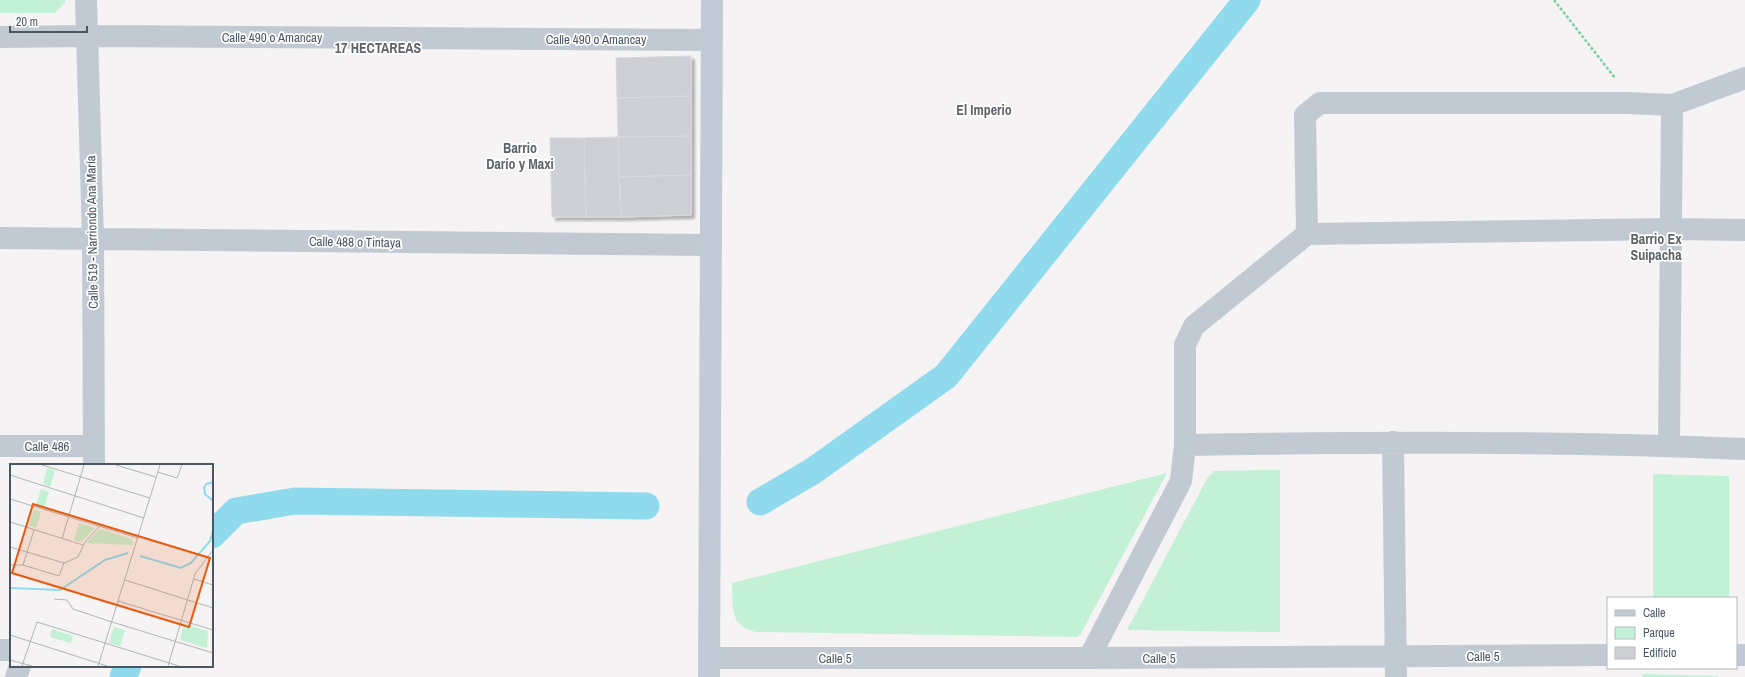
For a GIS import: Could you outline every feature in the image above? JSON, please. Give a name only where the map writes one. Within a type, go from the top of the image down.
[{"type":"street","name":"Calle 519 - Narriondo Ana María","points":[[86,0],[93,239],[94,456]]},
{"type":"street","points":[[710,667],[712,0]]},
{"type":"street","name":"Calle 490 o Amancay","points":[[0,37],[87,36],[711,40]]},
{"type":"street","points":[[1307,234],[1305,114],[1320,103],[1627,103],[1672,105],[1745,78]]},
{"type":"street","points":[[1670,446],[1672,105]]},
{"type":"street","points":[[1089,658],[1180,481],[1185,445],[1185,345],[1194,326],[1307,234],[1672,229],[1745,230]]},
{"type":"street","name":"Calle 488 o Tintaya","points":[[0,238],[711,245]]},
{"type":"street","points":[[1185,445],[1393,442],[1670,446],[1745,449]]},
{"type":"street","points":[[1393,442],[1396,667]]},
{"type":"street","name":"Calle 486","points":[[0,446],[94,456]]},
{"type":"street","name":"Calle 5","points":[[710,667],[1089,658],[1396,667],[1607,655]]},
{"type":"street","points":[[16,677],[20,667]]},
{"type":"path","points":[[1554,0],[1625,92],[1627,103]]},
{"type":"green space","points":[[0,0],[65,0],[65,2],[55,13],[0,13]]},
{"type":"green space","points":[[1280,470],[1280,632],[1127,630],[1208,477],[1214,471]]},
{"type":"green space","points":[[1167,473],[1080,635],[1077,637],[756,632],[741,625],[734,614],[732,583]]},
{"type":"green space","points":[[1653,474],[1729,476],[1729,597],[1653,597]]},
{"type":"green space","points":[[1642,674],[1718,676],[1718,677],[1643,677]]},
{"type":"building","points":[[691,56],[691,96],[617,98],[616,58]]},
{"type":"building","points":[[691,96],[691,136],[618,137],[617,98]]},
{"type":"building","points":[[691,136],[691,175],[619,177],[618,137]]},
{"type":"building","points":[[618,137],[621,217],[586,217],[584,138]]},
{"type":"building","points":[[550,138],[584,138],[586,217],[552,217]]},
{"type":"building","points":[[691,175],[691,215],[621,217],[619,177]]},
{"type":"waterway","points":[[760,502],[813,471],[946,376],[1247,0]]},
{"type":"waterway","points":[[213,534],[236,511],[295,501],[646,506]]},
{"type":"waterway","points":[[123,677],[128,667]]},
{"type":"district","name":"17 HECTAREAS","points":[[378,48]]},
{"type":"district","name":"El Imperio","points":[[984,110]]},
{"type":"district","name":"Barrio Darío y Maxi","points":[[520,156]]},
{"type":"district","name":"Barrio Ex Suipacha","points":[[1656,248]]}]
